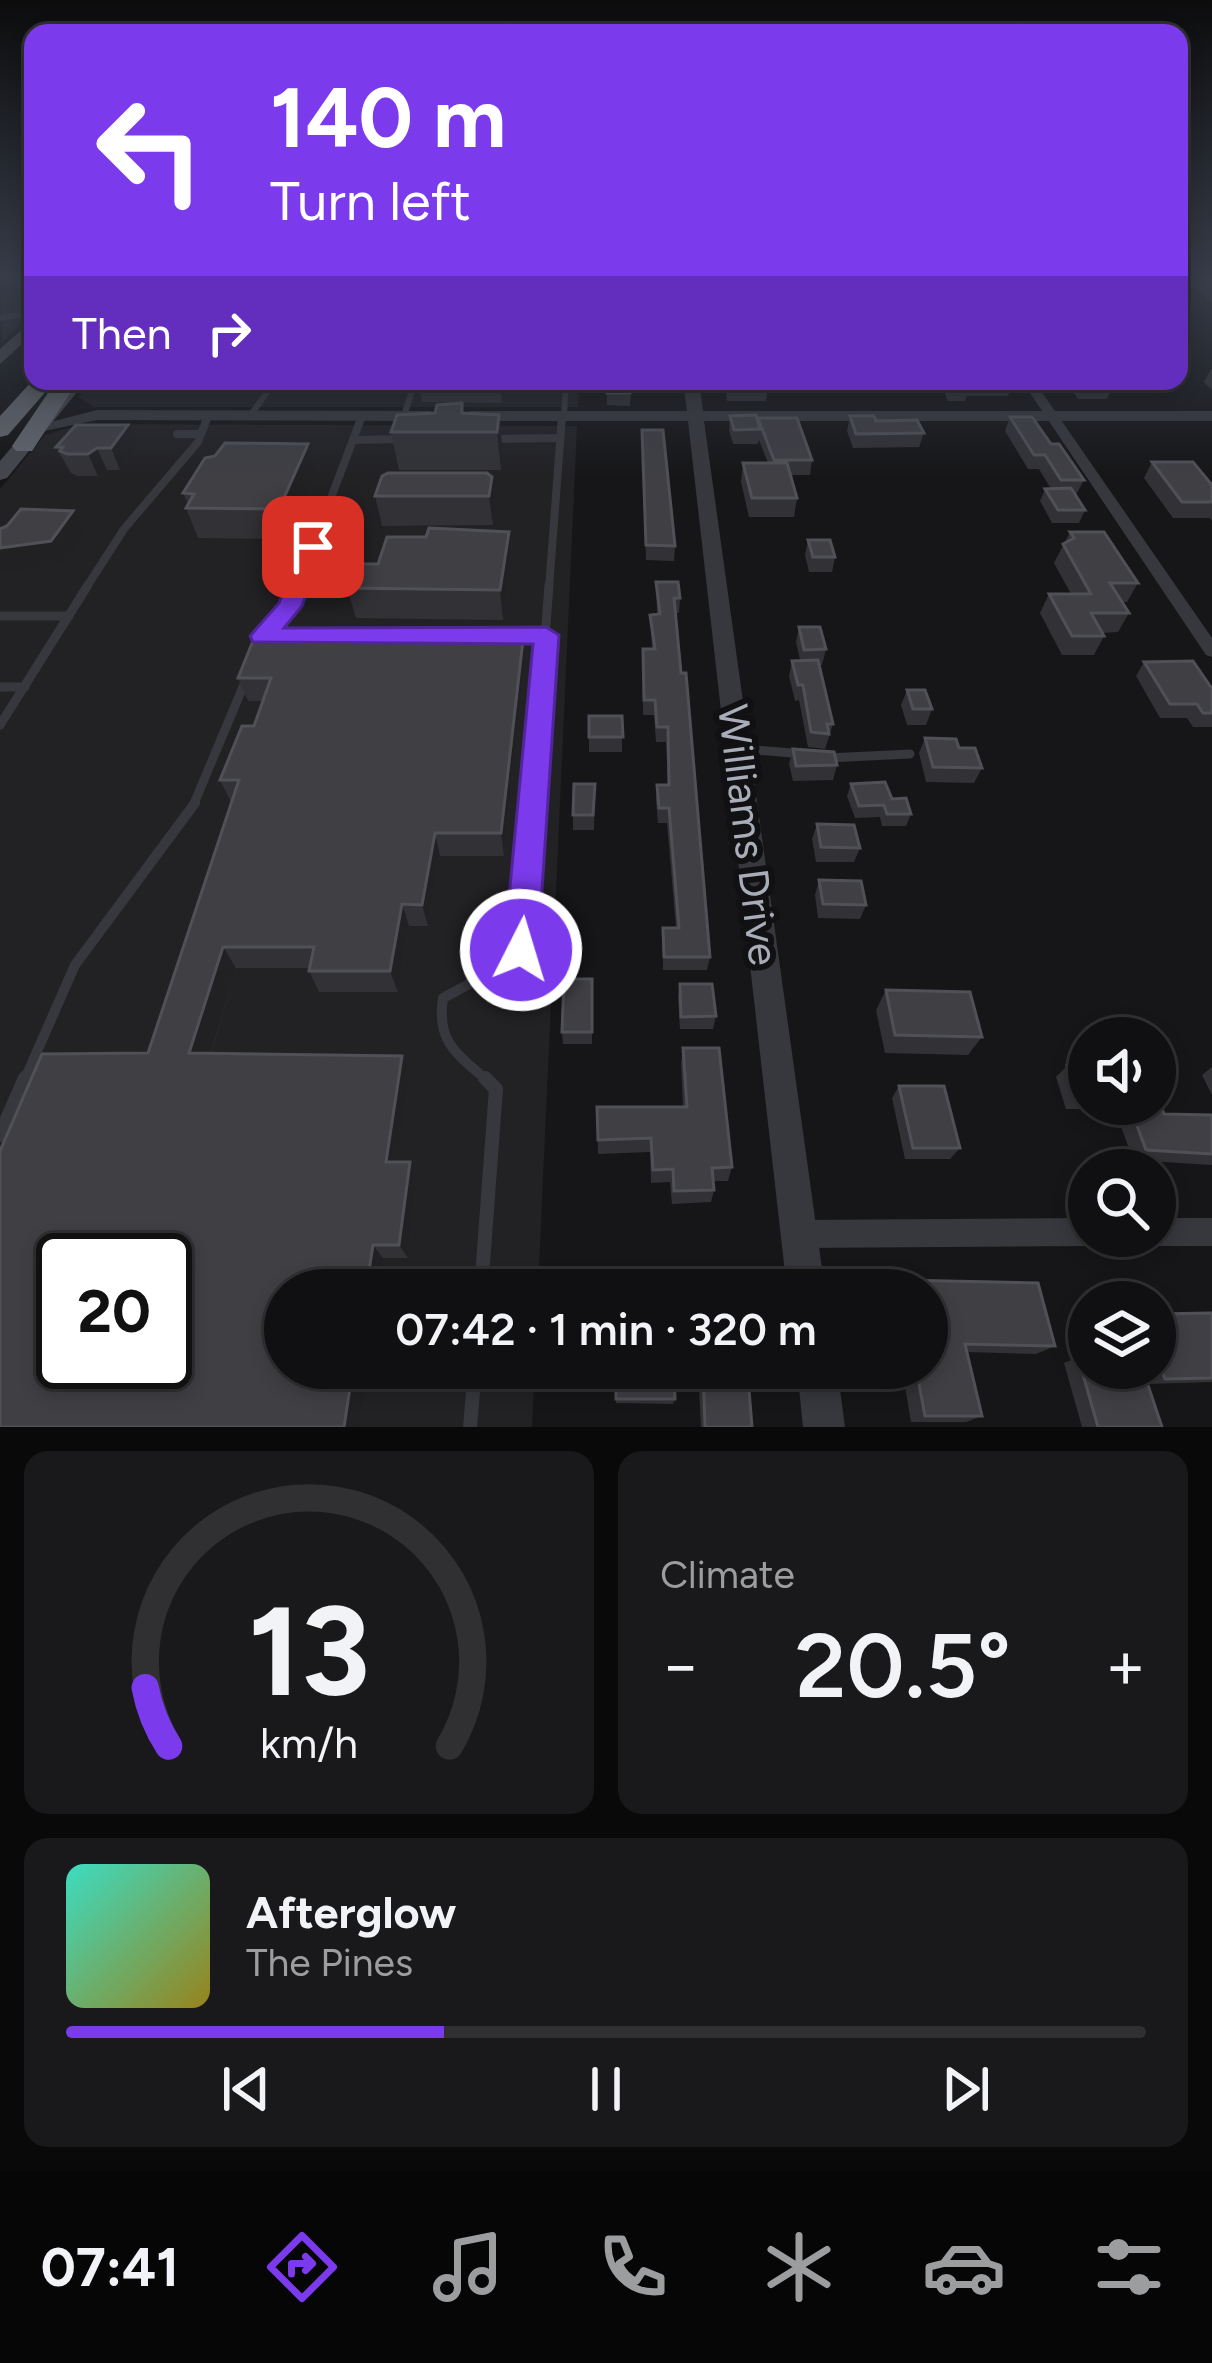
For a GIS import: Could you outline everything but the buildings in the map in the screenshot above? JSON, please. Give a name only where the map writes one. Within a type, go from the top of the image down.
[{"type":"highway","points":[[0,398],[24,373]]},
{"type":"highway","points":[[0,430],[36,390]]},
{"type":"highway","points":[[31,436],[65,390]]},
{"type":"main road","points":[[0,474],[66,390]]},
{"type":"street","name":"Williams Drive","points":[[692,390],[803,1269]]},
{"type":"street","points":[[1034,390],[1212,651]]},
{"type":"street","points":[[56,404],[97,416],[1212,416]]},
{"type":"street","points":[[31,436],[97,416]]},
{"type":"street","points":[[799,1234],[1068,1232]]},
{"type":"street","points":[[1176,1232],[1212,1232]]},
{"type":"street","points":[[819,1389],[824,1427]]},
{"type":"lane","points":[[250,416],[269,390]]},
{"type":"lane","points":[[404,416],[412,390]]},
{"type":"lane","points":[[483,1269],[496,1089],[474,1066],[446,1050],[436,1024],[442,998],[466,982],[501,971],[521,950],[565,390]]},
{"type":"lane","points":[[0,725],[124,529],[201,434],[208,416]]},
{"type":"lane","points":[[0,1135],[75,965],[191,812],[262,636],[290,606],[362,416]]},
{"type":"lane","points":[[177,434],[201,434]]},
{"type":"lane","points":[[353,440],[412,438]]},
{"type":"lane","points":[[482,439],[559,438]]},
{"type":"lane","points":[[0,616],[69,616]]},
{"type":"lane","points":[[523,635],[546,635]]},
{"type":"lane","points":[[262,636],[286,636]]},
{"type":"lane","points":[[0,687],[25,687]]},
{"type":"lane","points":[[738,748],[836,759],[910,754]]},
{"type":"lane","points":[[470,1427],[473,1389]]},
{"type":"shaded area","points":[[84,390],[579,390],[578,407],[94,407],[78,397]]},
{"type":"shaded area","points":[[82,424],[577,426],[539,1269],[264,1269],[264,1389],[534,1389],[532,1427],[0,1427],[0,489],[45,435]]},
{"type":"route","points":[[313,547],[290,606],[262,636],[546,635],[521,950]]}]
